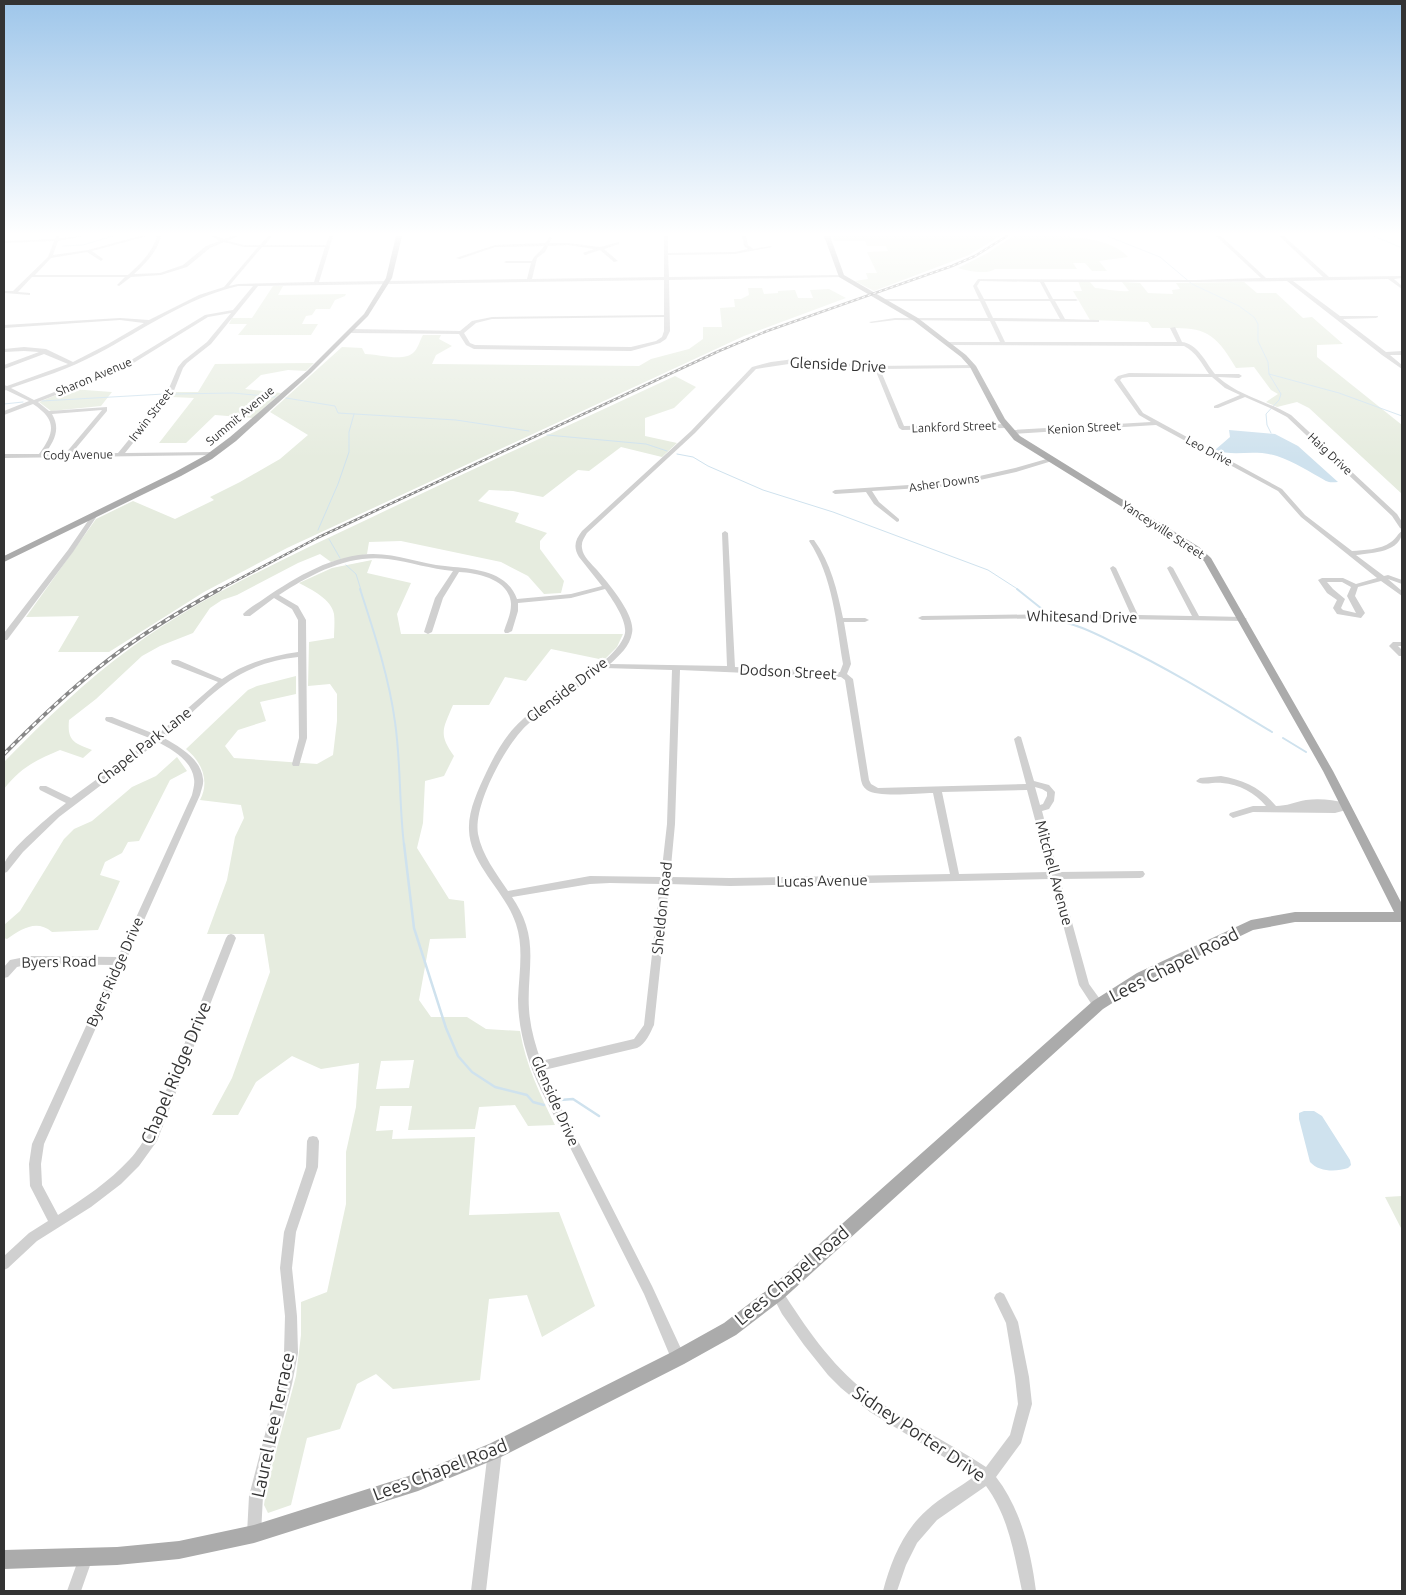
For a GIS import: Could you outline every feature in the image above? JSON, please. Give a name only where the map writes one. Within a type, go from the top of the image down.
[{"type":"main road","name":"Summit Avenue","points":[[4,559],[94,516],[213,454],[233,439],[352,331],[368,310]]},
{"type":"main road","name":"Yanceyville Street","points":[[900,310],[949,343],[973,366],[1006,426],[1017,438],[1196,549],[1211,563],[1347,807],[1402,916]]},
{"type":"main road","name":"Lees Chapel Road","points":[[4,1560],[86,1557],[179,1550],[254,1534],[418,1482],[495,1451],[678,1358],[730,1329],[777,1293],[1098,1005],[1142,977],[1251,926],[1295,917],[1402,916]]},
{"type":"street","points":[[4,388],[72,364],[175,310]]},
{"type":"street","points":[[460,333],[468,344],[474,347],[631,349],[649,346],[664,338],[667,331],[666,310]]},
{"type":"street","points":[[987,310],[1002,343]]},
{"type":"street","points":[[1057,310],[1063,321]]},
{"type":"street","points":[[1328,310],[1402,367]]},
{"type":"street","name":"Sharon Avenue","points":[[4,413],[124,366],[207,316],[235,311]]},
{"type":"street","name":"Irwin Street","points":[[120,455],[170,393],[180,368],[209,343],[235,311]]},
{"type":"street","points":[[352,331],[460,333],[474,322],[492,318],[666,316]]},
{"type":"street","points":[[1338,318],[1376,317]]},
{"type":"street","points":[[4,326],[120,318],[151,322]]},
{"type":"street","points":[[871,322],[895,319],[916,321],[1097,321]]},
{"type":"street","points":[[1173,328],[1180,344]]},
{"type":"street","points":[[949,343],[1188,345],[1194,350],[1213,376],[1226,386],[1246,395]]},
{"type":"street","points":[[4,350],[33,348],[46,351],[72,364]]},
{"type":"street","points":[[4,367],[46,351]]},
{"type":"street","points":[[1384,354],[1402,353]]},
{"type":"street","name":"Glenside Drive","points":[[678,1358],[648,1290],[545,1087],[537,1067],[529,1043],[524,1009],[526,956],[521,923],[479,850],[473,832],[473,820],[479,801],[514,733],[532,715],[603,666],[625,642],[629,632],[622,610],[581,556],[577,543],[584,532],[693,432],[749,372],[760,366],[802,360],[877,368],[973,366]]},
{"type":"street","points":[[877,368],[902,428]]},
{"type":"street","name":"Leo Drive","points":[[1239,376],[1129,375],[1120,377],[1117,380],[1141,414],[1274,487],[1286,496],[1303,516],[1402,594]]},
{"type":"street","points":[[4,388],[34,402],[49,413],[53,419],[54,432],[41,455]]},
{"type":"street","points":[[1216,407],[1246,395]]},
{"type":"street","name":"Haig Drive","points":[[1246,395],[1289,416],[1395,515],[1402,527]]},
{"type":"street","points":[[49,413],[104,408],[105,410],[67,455]]},
{"type":"street","name":"Kenion Street","points":[[1012,432],[1156,423]]},
{"type":"street","name":"Lankford Street","points":[[902,428],[1006,426]]},
{"type":"street","name":"Cody Avenue","points":[[4,456],[213,454]]},
{"type":"street","name":"Asher Downs","points":[[835,492],[953,484],[1016,470],[1050,460]]},
{"type":"street","points":[[869,491],[876,504],[897,520]]},
{"type":"street","points":[[4,638],[71,551],[94,516]]},
{"type":"street","points":[[1352,553],[1390,546],[1400,539],[1402,533]]},
{"type":"street","points":[[725,534],[730,669]]},
{"type":"street","points":[[812,542],[822,556],[839,620],[847,664],[844,675]]},
{"type":"street","points":[[247,614],[300,578],[318,569],[362,557],[394,557],[457,570],[480,572],[498,580],[511,592],[514,601],[515,611],[508,631]]},
{"type":"street","points":[[1113,568],[1136,618]]},
{"type":"street","points":[[1170,568],[1197,619]]},
{"type":"street","points":[[428,632],[440,598],[457,570]]},
{"type":"street","points":[[1351,596],[1362,613],[1358,616],[1340,612],[1337,608],[1341,599],[1330,591],[1322,580],[1343,580],[1355,586],[1382,578],[1394,578],[1402,582]]},
{"type":"street","points":[[1351,596],[1355,586]]},
{"type":"street","points":[[514,601],[571,596],[606,588]]},
{"type":"street","points":[[274,595],[289,603],[298,613],[303,629],[303,738],[296,764]]},
{"type":"street","points":[[1338,596],[1351,596]]},
{"type":"street","name":"Whitesand Drive","points":[[922,618],[1060,616],[1243,619]]},
{"type":"street","points":[[839,620],[865,620]]},
{"type":"street","points":[[4,622],[13,626]]},
{"type":"street","points":[[1402,644],[1393,646],[1402,654]]},
{"type":"street","name":"Chapel Park Lane","points":[[5,866],[29,838],[72,802],[157,740],[224,682],[251,665],[265,660],[303,654]]},
{"type":"street","points":[[175,662],[224,682]]},
{"type":"street","name":"Dodson Street","points":[[603,666],[730,669],[844,675],[849,679],[867,785],[878,791],[1030,786]]},
{"type":"street","name":"Sheldon Road","points":[[537,1067],[637,1043],[645,1033],[651,1014],[666,881],[672,795],[676,667]]},
{"type":"street","points":[[109,719],[157,740]]},
{"type":"street","name":"Mitchell Avenue","points":[[1018,739],[1084,985],[1098,1005]]},
{"type":"street","name":"Byers Ridge Drive","points":[[55,1222],[36,1186],[35,1164],[38,1144],[196,795],[199,780],[195,766],[185,754],[157,740]]},
{"type":"street","points":[[1200,781],[1211,779],[1245,785],[1256,789],[1265,797],[1273,809]]},
{"type":"street","points":[[1030,786],[1042,784],[1047,787],[1051,795],[1051,800],[1046,808],[1036,809]]},
{"type":"street","points":[[43,788],[72,802]]},
{"type":"street","points":[[937,790],[955,878]]},
{"type":"street","points":[[1233,815],[1253,809],[1288,809],[1315,806],[1335,810],[1347,807]]},
{"type":"street","name":"Lucas Avenue","points":[[505,894],[590,880],[955,878],[1140,874]]},
{"type":"street","name":"Chapel Ridge Drive","points":[[4,1264],[33,1237],[87,1204],[117,1180],[135,1162],[153,1137],[231,938]]},
{"type":"street","name":"Byers Road","points":[[4,974],[14,963],[30,960],[120,961]]},
{"type":"street","name":"Laurel Lee Terrace","points":[[254,1534],[256,1496],[285,1384],[291,1353],[291,1316],[286,1268],[287,1258],[290,1232],[312,1167],[313,1141]]},
{"type":"street","name":"Sidney Porter Drive","points":[[777,1293],[828,1366],[847,1386],[876,1407],[933,1441],[987,1478],[1001,1498],[1019,1540],[1029,1591]]},
{"type":"street","points":[[890,1591],[900,1562],[912,1538],[932,1515],[987,1478],[1016,1438],[1025,1404],[1012,1322],[1000,1298]]},
{"type":"street","points":[[478,1591],[495,1451]]},
{"type":"street","points":[[74,1591],[86,1557]]},
{"type":"shaded area","points":[[257,310],[315,310],[312,315],[306,316],[302,324],[318,324],[311,335],[238,335],[247,324],[229,324],[232,318],[252,318]]},
{"type":"shaded area","points":[[720,310],[813,310],[744,336],[287,548],[204,592],[109,652],[58,652],[79,616],[26,617],[96,519],[133,501],[175,519],[214,500],[210,497],[280,459],[308,435],[270,412],[342,347],[362,348],[365,354],[403,357],[409,356],[415,351],[423,335],[441,335],[439,339],[452,346],[436,355],[432,364],[639,366],[651,359],[689,349],[703,339],[703,327],[722,327]]},
{"type":"shaded area","points":[[1084,310],[1295,310],[1303,318],[1312,317],[1343,344],[1317,345],[1317,357],[1402,425],[1402,494],[1309,408],[1297,402],[1277,407],[1266,402],[1278,394],[1271,390],[1254,367],[1236,368],[1219,343],[1211,336],[1192,329],[1152,328],[1148,322],[1090,320]]},
{"type":"shaded area","points":[[314,363],[306,371],[288,370],[261,375],[245,389],[281,393],[253,418],[215,415],[186,443],[159,443],[194,398],[171,397],[173,392],[198,392],[215,364]]},
{"type":"shaded area","points":[[675,376],[696,387],[674,408],[645,418],[645,436],[677,443],[662,457],[621,447],[589,471],[578,470],[543,497],[513,491],[489,490],[478,501],[519,513],[515,522],[547,533],[540,541],[540,549],[564,581],[561,593],[544,594],[528,576],[501,562],[401,541],[369,542],[367,554],[331,562],[320,554],[298,563],[237,595],[222,600],[210,608],[193,633],[160,646],[142,656],[96,699],[69,720],[69,733],[73,740],[92,750],[83,758],[60,750],[22,770],[4,789],[4,762],[81,688],[159,628],[246,578]]},
{"type":"shaded area","points":[[71,389],[112,392],[101,406],[51,411],[39,402]]},
{"type":"shaded area","points":[[372,560],[367,573],[411,583],[397,614],[401,634],[623,634],[617,647],[604,660],[551,649],[526,681],[505,677],[489,705],[453,705],[445,726],[444,737],[454,756],[444,776],[425,781],[423,823],[417,848],[449,899],[464,901],[466,938],[430,939],[419,1000],[431,1017],[467,1017],[486,1029],[520,1031],[530,1068],[555,1125],[528,1126],[515,1105],[479,1107],[475,1129],[408,1130],[412,1106],[380,1106],[376,1131],[393,1130],[392,1139],[475,1137],[469,1215],[559,1212],[595,1306],[542,1337],[527,1295],[489,1299],[480,1380],[393,1389],[376,1374],[357,1384],[340,1429],[307,1438],[291,1505],[268,1513],[264,1505],[267,1485],[296,1376],[301,1335],[301,1302],[327,1292],[346,1204],[346,1152],[356,1107],[359,1063],[321,1069],[292,1056],[256,1082],[238,1115],[212,1115],[232,1078],[270,972],[264,934],[207,934],[227,880],[235,837],[244,818],[241,805],[200,800],[204,786],[203,772],[192,754],[186,749],[248,690],[296,676],[296,694],[260,702],[266,721],[238,730],[225,746],[234,758],[317,764],[333,755],[337,721],[337,694],[330,684],[308,686],[309,642],[334,638],[334,614],[325,600],[299,583],[332,568]],"holes":[[[414,1060],[409,1088],[376,1089],[381,1061]]]},
{"type":"shaded area","points":[[177,757],[187,771],[170,780],[139,841],[128,842],[122,853],[105,862],[100,875],[120,881],[98,930],[52,932],[46,928],[35,926],[24,929],[7,939],[4,938],[4,925],[20,911],[64,839],[74,829],[92,821],[132,787],[156,776]]},
{"type":"shaded area","points":[[1402,1196],[1402,1230],[1385,1197]]},
{"type":"water","points":[[1229,430],[1275,434],[1298,446],[1338,482],[1326,481],[1296,464],[1277,456],[1260,453],[1229,453],[1215,450],[1230,437]]},
{"type":"water","points":[[1314,1111],[1322,1116],[1350,1160],[1351,1165],[1348,1168],[1328,1170],[1318,1168],[1310,1162],[1299,1119],[1299,1113]]},
{"type":"waterway","points":[[1245,310],[1254,317],[1258,324],[1258,341],[1268,362],[1269,374]]},
{"type":"waterway","points":[[1269,374],[1339,393],[1402,416]]},
{"type":"waterway","points":[[1269,374],[1281,394],[1279,400],[1266,414],[1267,425],[1271,433]]},
{"type":"waterway","points":[[175,394],[233,393],[275,397]]},
{"type":"waterway","points":[[42,401],[164,394]]},
{"type":"waterway","points":[[286,398],[335,406],[338,413],[456,420],[529,431]]},
{"type":"waterway","points":[[4,404],[23,402]]},
{"type":"waterway","points":[[318,530],[338,484],[349,452],[349,432],[354,414]]},
{"type":"waterway","points":[[547,435],[646,444],[667,451]]},
{"type":"waterway","points":[[677,454],[693,457],[708,466],[763,490],[833,512],[988,570],[1019,590]]},
{"type":"waterway","points":[[329,539],[340,558]]},
{"type":"waterway","points":[[346,565],[356,574],[361,590]]},
{"type":"waterway","points":[[360,589],[380,655],[392,705],[397,737],[404,845]]},
{"type":"waterway","points":[[1017,589],[1042,609]]},
{"type":"waterway","points":[[1053,620],[1088,630],[1160,666],[1272,732]]},
{"type":"waterway","points":[[1283,738],[1306,752]]},
{"type":"waterway","points":[[404,844],[414,928],[446,1028],[458,1056],[472,1072],[495,1087],[527,1095],[533,1102],[544,1105]]},
{"type":"waterway","points":[[560,1100],[573,1099],[599,1116]]},
{"type":"railway","points":[[218,590],[319,537],[719,351],[767,331],[826,310]]},
{"type":"railway","points":[[4,754],[61,699],[112,657],[157,626],[220,589]]}]
